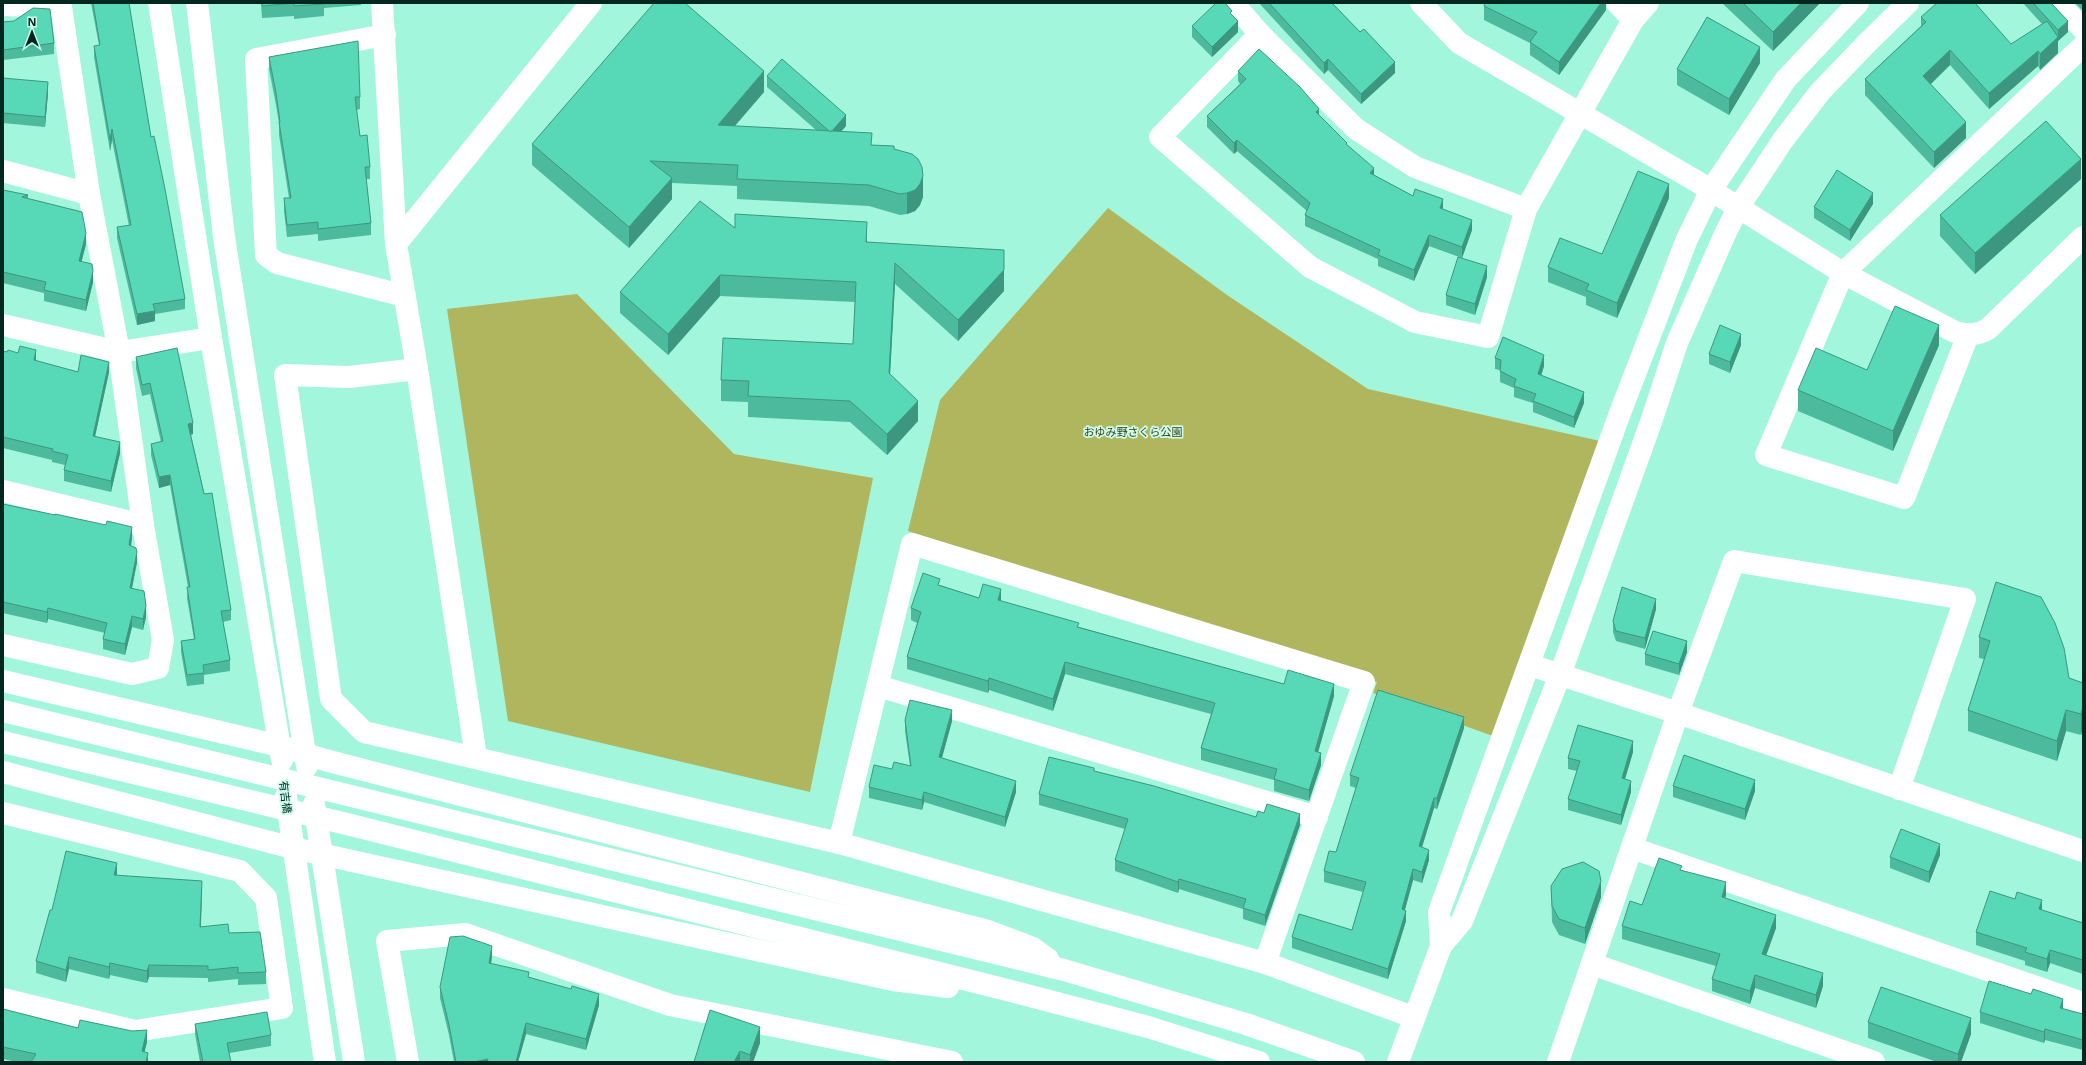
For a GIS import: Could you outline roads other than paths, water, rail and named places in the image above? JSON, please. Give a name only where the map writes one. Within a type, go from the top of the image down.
[{"type":"street","name":"有吉橋","points":[[159,3],[211,338],[280,746],[293,848],[325,1062]]},
{"type":"street","points":[[197,3],[224,237],[305,754],[323,854],[354,1062]]},
{"type":"street","points":[[382,3],[396,244],[417,369],[476,757]]},
{"type":"street","points":[[396,244],[591,3]]},
{"type":"street","points":[[1233,3],[1260,34],[1356,129],[1415,167],[1526,209]]},
{"type":"street","points":[[1421,3],[1459,44],[1711,190],[1843,273],[1955,332],[1968,336],[1980,334],[1988,329],[2083,237]]},
{"type":"street","points":[[1617,3],[1633,20]]},
{"type":"street","points":[[1260,34],[1160,137],[1310,267],[1415,322],[1488,337],[1526,209],[1633,20],[1648,3]]},
{"type":"street","points":[[1441,946],[1439,912],[1530,665],[1574,536],[1687,239],[1711,190],[1786,79],[1858,3]]},
{"type":"street","points":[[1398,1062],[1413,1017],[1441,946],[1462,921],[1560,675],[1606,550],[1677,343],[1738,208],[1783,140],[1820,92],[1908,3]]},
{"type":"street","points":[[2058,3],[2083,29]]},
{"type":"street","points":[[3,5],[61,7],[89,194],[118,352],[163,640],[158,668],[132,674],[3,645]]},
{"type":"street","points":[[385,35],[256,59],[266,255],[277,263],[405,296]]},
{"type":"street","points":[[1968,336],[1904,498],[1766,455],[1843,273],[2083,46]]},
{"type":"street","points":[[3,171],[89,194]]},
{"type":"street","points":[[3,324],[118,352],[211,338]]},
{"type":"street","points":[[417,369],[350,377],[285,375],[331,699],[364,732],[839,843],[1265,963],[1413,1017]]},
{"type":"street","points":[[3,491],[144,525]]},
{"type":"street","points":[[839,843],[912,544],[1364,682],[1265,963]]},
{"type":"street","points":[[1558,1062],[1678,712],[1734,561],[1965,599],[1899,789]]},
{"type":"street","points":[[1530,665],[1678,712],[2083,851]]},
{"type":"street","points":[[3,681],[280,746],[305,754],[988,931],[1033,948],[1064,970]]},
{"type":"street","points":[[878,686],[1316,817]]},
{"type":"street","points":[[3,711],[1064,970],[1246,1024],[1354,1062]]},
{"type":"street","points":[[3,742],[347,824],[1015,992],[1148,1027],[1259,1062]]},
{"type":"street","points":[[3,772],[293,848],[892,980],[940,987],[1015,992]]},
{"type":"street","points":[[3,813],[240,871],[266,898],[282,1008],[135,1031],[3,999]]},
{"type":"street","points":[[1632,848],[2083,1003]]},
{"type":"street","points":[[408,1062],[387,941],[465,934],[670,1005],[952,1062]]},
{"type":"street","points":[[1592,964],[1874,1062]]},
{"type":"park label","name":"おゆみ野さくら公園","points":[[1133,431]]}]
